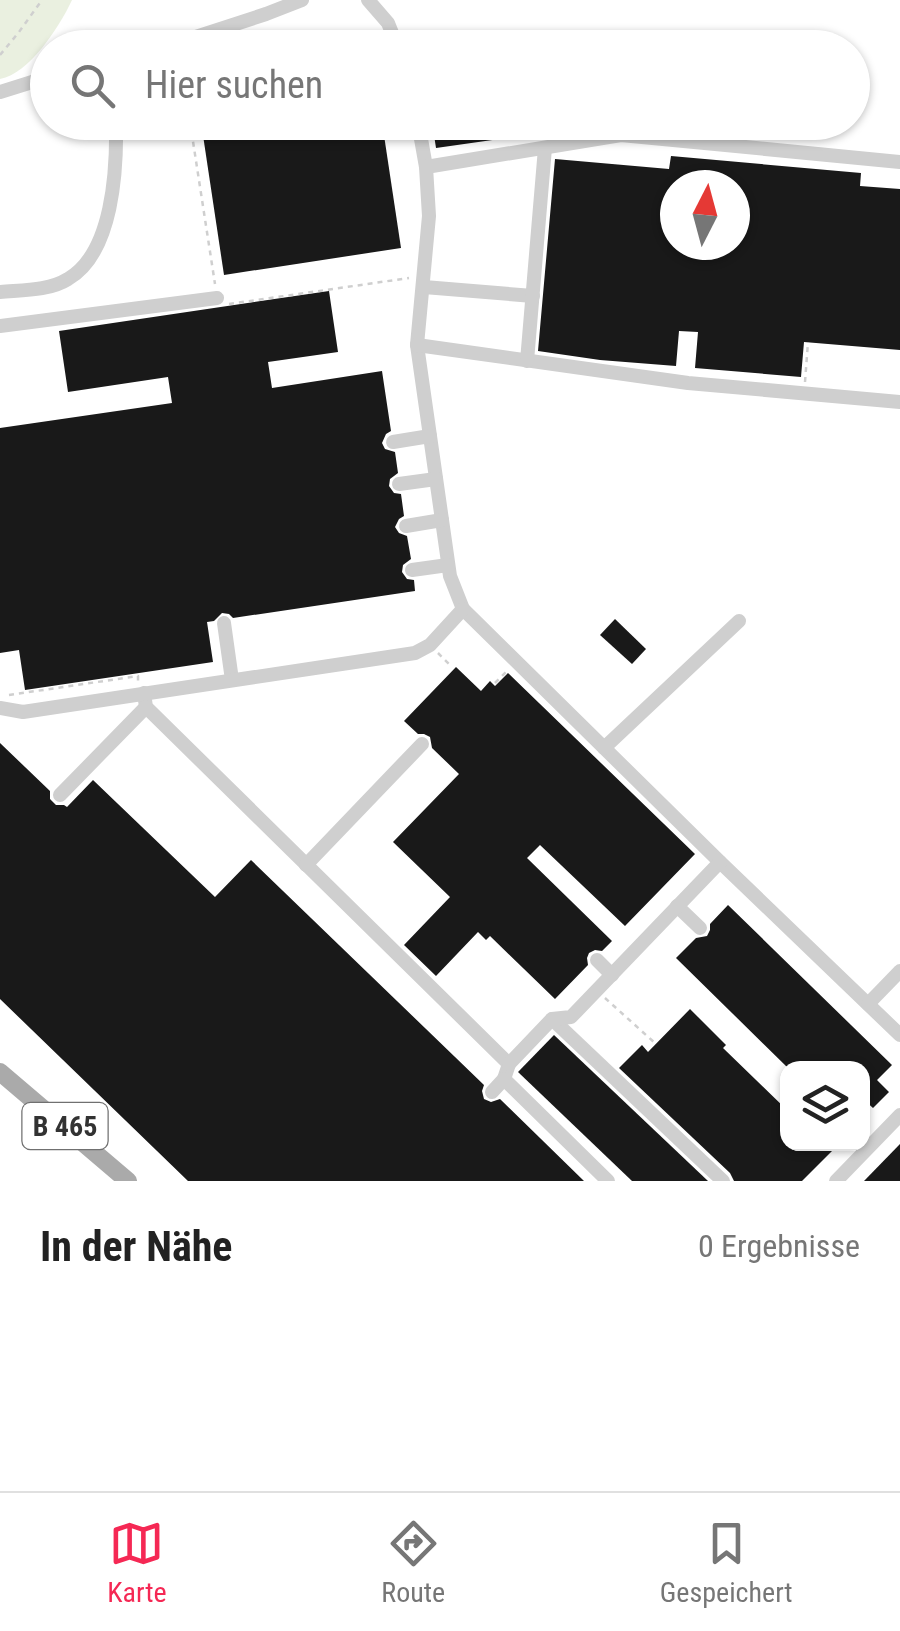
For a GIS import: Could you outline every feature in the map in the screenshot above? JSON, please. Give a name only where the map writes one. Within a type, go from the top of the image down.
[{"type":"main road","name":"B 465","points":[[0,1072],[128,1181]]},
{"type":"lane","points":[[218,30],[302,0]]},
{"type":"lane","points":[[368,0],[390,30]]},
{"type":"lane","points":[[0,92],[30,83]]},
{"type":"lane","points":[[0,292],[50,287],[67,280],[93,256],[101,239],[110,192],[114,140]]},
{"type":"lane","points":[[421,140],[429,216],[417,345],[450,576],[463,609],[900,1035]]},
{"type":"lane","points":[[426,166],[592,140]]},
{"type":"lane","points":[[673,140],[900,162]]},
{"type":"lane","points":[[528,362],[545,148]]},
{"type":"lane","points":[[424,283],[533,296]]},
{"type":"lane","points":[[0,326],[216,298]]},
{"type":"lane","points":[[417,345],[688,383],[900,402]]},
{"type":"lane","points":[[393,442],[430,436]]},
{"type":"lane","points":[[400,484],[436,478]]},
{"type":"lane","points":[[406,526],[442,520]]},
{"type":"lane","points":[[412,570],[448,564]]},
{"type":"lane","points":[[1,702],[23,712],[145,700],[232,680],[415,653],[430,645],[463,609]]},
{"type":"lane","points":[[604,748],[739,621]]},
{"type":"lane","points":[[224,623],[232,680]]},
{"type":"lane","points":[[60,795],[145,700]]},
{"type":"lane","points":[[145,700],[608,1181]]},
{"type":"lane","points":[[306,865],[422,744]]},
{"type":"lane","points":[[492,1092],[552,1018],[571,1017],[720,862]]},
{"type":"lane","points":[[677,906],[700,928]]},
{"type":"lane","points":[[596,960],[612,974]]},
{"type":"lane","points":[[868,1004],[900,971]]},
{"type":"lane","points":[[552,1018],[723,1181]]},
{"type":"lane","points":[[836,1181],[900,1115]]},
{"type":"path","points":[[0,54],[42,0]]},
{"type":"path","points":[[193,140],[218,306],[412,278],[424,283]]},
{"type":"path","points":[[804,394],[808,342]]},
{"type":"path","points":[[1,702],[138,676]]},
{"type":"path","points":[[596,990],[656,1044]]},
{"type":"green space","points":[[0,0],[72,0],[55,30],[30,30],[30,61],[0,79]]},
{"type":"building","points":[[204,140],[385,140],[401,248],[224,275]]},
{"type":"building","points":[[435,140],[492,140],[436,148]]},
{"type":"building","points":[[671,156],[861,173],[860,186],[900,189],[900,350],[804,342],[801,377],[695,368],[698,332],[679,331],[676,366],[538,351],[555,159],[669,169]]},
{"type":"building","points":[[329,291],[338,352],[268,362],[272,388],[382,371],[391,431],[382,443],[385,449],[395,452],[398,473],[390,479],[389,486],[394,493],[401,494],[404,516],[395,527],[407,536],[411,559],[403,565],[402,572],[407,579],[414,580],[415,591],[233,618],[222,613],[207,622],[213,662],[25,690],[19,650],[0,653],[0,428],[172,403],[168,377],[68,392],[59,331]]},
{"type":"building","points":[[615,619],[646,649],[632,664],[600,635]]},
{"type":"building","points":[[456,667],[481,691],[490,681],[495,686],[508,673],[695,854],[625,926],[540,845],[527,858],[612,941],[602,951],[589,953],[588,965],[555,999],[490,936],[486,940],[478,932],[436,976],[404,945],[450,897],[393,842],[459,774],[432,748],[430,737],[418,734],[404,721]]},
{"type":"building","points":[[0,743],[50,791],[50,799],[56,805],[67,807],[93,780],[215,897],[251,860],[484,1085],[484,1099],[500,1099],[584,1181],[188,1181],[0,999]]},
{"type":"building","points":[[728,905],[892,1065],[877,1080],[889,1092],[873,1108],[870,1061],[781,1061],[676,958],[696,938],[707,936],[710,924]]},
{"type":"building","points":[[690,1009],[726,1045],[723,1048],[780,1103],[780,1151],[832,1151],[802,1181],[734,1181],[619,1068],[642,1045],[648,1052]]},
{"type":"building","points":[[554,1035],[708,1181],[632,1181],[518,1072]]},
{"type":"building","points":[[900,1144],[900,1181],[864,1181]]}]
